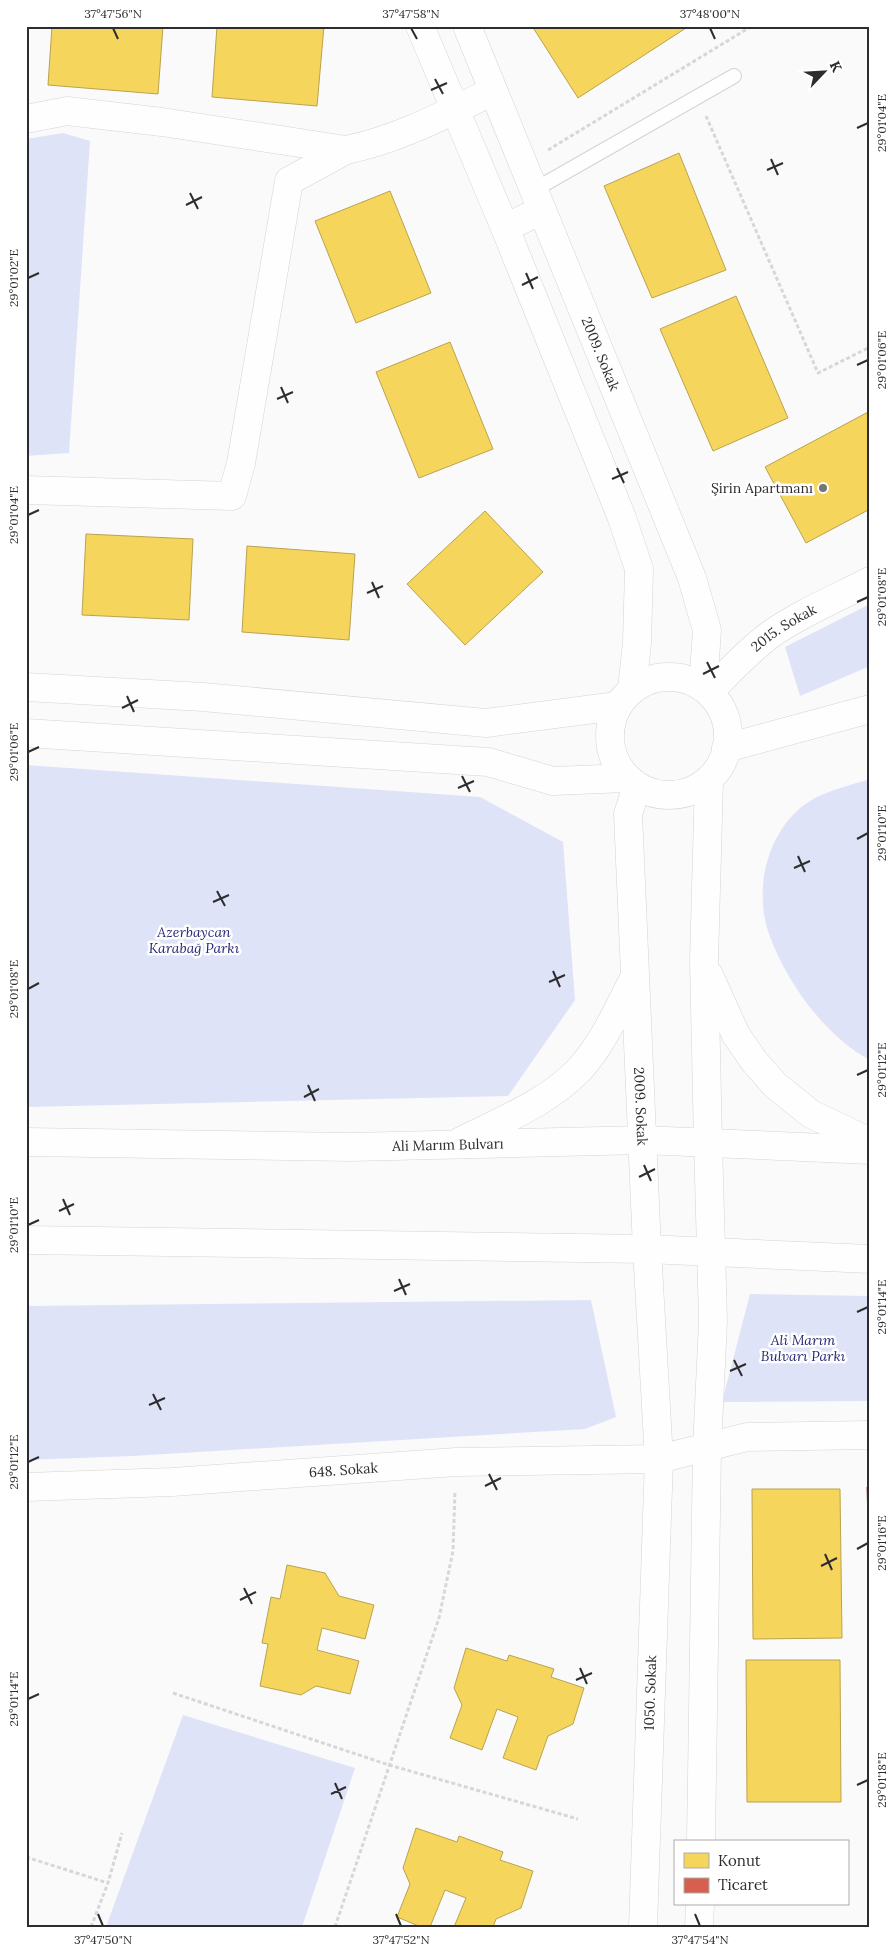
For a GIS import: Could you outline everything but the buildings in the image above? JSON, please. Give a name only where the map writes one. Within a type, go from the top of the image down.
[{"type":"street","points":[[26,687],[203,697],[486,723],[624,697],[646,681],[662,676],[679,677],[706,690],[716,700],[725,718],[728,738],[720,766],[709,780],[693,790],[674,795],[654,794],[632,782],[615,762],[610,743],[610,724],[624,697],[637,644],[639,569],[622,518],[506,228],[454,111],[420,26]]},
{"type":"street","name":"2009. Sokak","points":[[467,26],[692,578],[707,630],[706,690]]},
{"type":"street","points":[[26,490],[232,496],[241,463],[288,181],[346,150],[369,146],[454,111],[492,91]]},
{"type":"street","points":[[26,120],[67,111],[162,122],[346,150]]},
{"type":"street","points":[[506,228],[538,200]]},
{"type":"street","name":"2015. Sokak","points":[[706,690],[748,652],[793,620],[870,582]]},
{"type":"street","points":[[726,748],[870,709]]},
{"type":"street","points":[[26,733],[488,762],[553,781],[632,782]]},
{"type":"street","points":[[701,1840],[707,1448],[712,1321],[704,964],[709,780]]},
{"type":"street","name":"2009. Sokak","points":[[632,782],[628,814],[634,978],[659,1459]]},
{"type":"street","points":[[704,964],[736,1035],[754,1061],[775,1084],[811,1114],[870,1142]]},
{"type":"street","points":[[455,1144],[541,1100],[563,1085],[593,1052],[634,978]]},
{"type":"street","name":"Ali Marım Bulvarı","points":[[26,1142],[350,1146],[643,1140],[870,1150]]},
{"type":"street","points":[[26,1240],[647,1249],[870,1259]]},
{"type":"street","name":"648. Sokak","points":[[26,1487],[172,1482],[456,1462],[659,1459],[747,1437],[870,1435]]},
{"type":"street","name":"1050. Sokak","points":[[644,1927],[659,1459]]},
{"type":"street","points":[[699,1927],[700,1906]]},
{"type":"lane","points":[[538,200],[558,177],[734,76]]},
{"type":"path","points":[[558,177],[546,151],[752,26]]},
{"type":"path","points":[[698,97],[818,373],[870,347]]},
{"type":"path","points":[[335,1927],[439,1618],[453,1551],[456,1462]]},
{"type":"path","points":[[173,1693],[389,1765],[578,1819]]},
{"type":"path","points":[[91,1927],[108,1883],[122,1833]]},
{"type":"path","points":[[26,1857],[108,1883]]},
{"type":"green space","points":[[63,133],[90,141],[69,453],[26,456],[26,139]]},
{"type":"green space","points":[[870,604],[870,666],[800,696],[785,647]]},
{"type":"green space","name":"Azerbaycan Karabağ Parkı","points":[[26,765],[480,797],[563,842],[575,1000],[508,1096],[26,1107]]},
{"type":"green space","points":[[870,779],[870,1060],[853,1050],[837,1037],[822,1022],[795,987],[784,968],[768,931],[764,915],[763,883],[766,866],[778,836],[797,811],[805,804],[822,795]]},
{"type":"green space","name":"Ali Marım Bulvarı Parkı","points":[[750,1294],[870,1296],[870,1401],[722,1402]]},
{"type":"green space","points":[[591,1300],[616,1417],[585,1429],[132,1456],[26,1460],[26,1306]]},
{"type":"green space","points":[[183,1715],[355,1768],[302,1927],[106,1927]]},
{"type":"place","name":"Şirin Apartmanı","points":[[823,488]]}]
